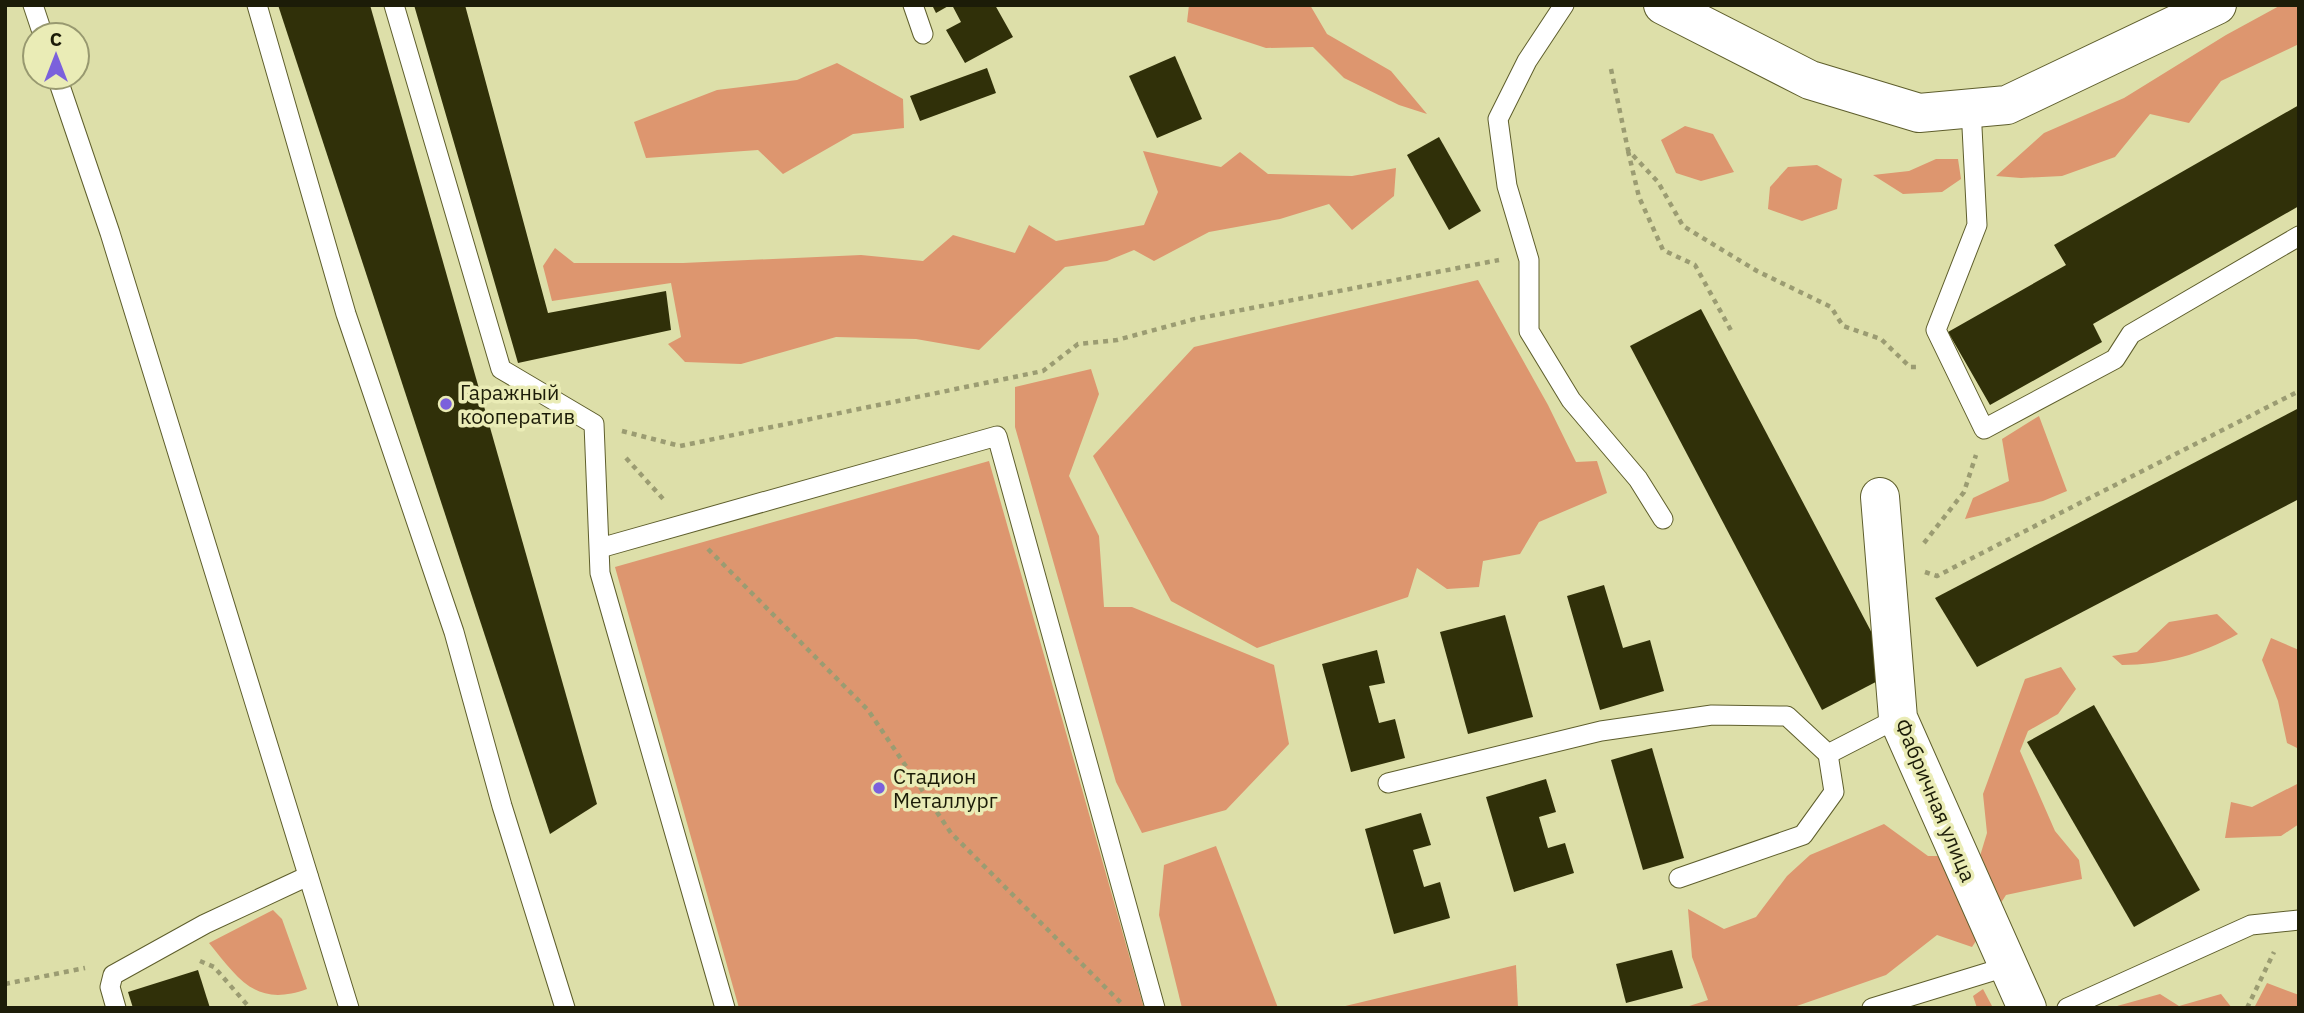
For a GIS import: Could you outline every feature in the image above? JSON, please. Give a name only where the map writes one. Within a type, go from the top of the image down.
[{"type":"street","points":[[1663,5],[1810,80],[1919,113],[2007,105],[2217,5]]},
{"type":"street","name":"Фабричная улица","points":[[1880,497],[1898,718],[2027,1008]]},
{"type":"lane","points":[[257,5],[346,314],[454,632],[502,806],[565,1008]]},
{"type":"lane","points":[[394,5],[501,369],[594,424],[600,573],[725,1008]]},
{"type":"lane","points":[[913,5],[923,34]]},
{"type":"lane","points":[[1564,5],[1527,61],[1499,118],[1507,186],[1529,260],[1529,331],[1571,400],[1638,478],[1663,519]]},
{"type":"lane","points":[[62,91],[110,233],[349,1008]]},
{"type":"lane","points":[[1971,108],[1977,225],[1936,330],[1952,368],[1984,429],[2115,359],[2131,334],[2299,236]]},
{"type":"lane","points":[[600,548],[996,436],[1155,1008]]},
{"type":"lane","points":[[1388,783],[1601,731],[1712,715],[1787,716],[1828,754],[1834,792],[1803,835],[1679,878]]},
{"type":"lane","points":[[1828,754],[1898,718]]},
{"type":"lane","points":[[116,1008],[110,987],[113,975],[205,924],[308,876]]},
{"type":"lane","points":[[2067,1008],[2251,925],[2299,920]]},
{"type":"lane","points":[[1872,1008],[2009,966]]},
{"type":"path","points":[[1611,69],[1639,197],[1663,250],[1695,265],[1732,334]]},
{"type":"path","points":[[1628,150],[1658,182],[1683,226],[1758,271],[1831,307],[1843,326],[1881,339],[1910,367],[1952,368]]},
{"type":"path","points":[[594,424],[680,446],[1043,371],[1078,344],[1117,340],[1195,319],[1489,259],[1529,260]]},
{"type":"path","points":[[1885,559],[1937,576],[2299,391]]},
{"type":"path","points":[[594,424],[668,505]]},
{"type":"path","points":[[1885,559],[1921,546],[1964,492],[1984,429]]},
{"type":"path","points":[[705,545],[868,710],[951,832],[1126,1008]]},
{"type":"path","points":[[194,958],[214,967],[250,1008]]},
{"type":"shaded area","points":[[1189,5],[1310,5],[1327,34],[1391,71],[1427,114],[1399,105],[1344,78],[1313,47],[1266,48],[1187,22]]},
{"type":"shaded area","points":[[2281,5],[2299,5],[2299,44],[2221,81],[2189,123],[2150,114],[2115,157],[2062,176],[1996,176],[2044,133],[2124,98],[2226,35]]},
{"type":"shaded area","points":[[837,63],[903,99],[904,128],[853,134],[783,174],[758,150],[646,158],[634,122],[717,90],[797,80]]},
{"type":"shaded area","points":[[1685,126],[1713,134],[1734,172],[1701,181],[1676,173],[1661,140]]},
{"type":"shaded area","points":[[1143,151],[1221,167],[1240,152],[1268,174],[1352,176],[1396,168],[1394,196],[1352,230],[1329,204],[1280,219],[1209,232],[1154,261],[1134,250],[1107,261],[1065,267],[979,350],[916,339],[836,337],[741,364],[685,362],[668,344],[681,337],[671,283],[552,301],[543,266],[555,248],[574,263],[683,263],[861,255],[923,261],[953,235],[1015,253],[1029,225],[1056,241],[1144,225],[1158,192]]},
{"type":"shaded area","points":[[1936,159],[1958,159],[1961,179],[1942,192],[1903,194],[1873,175],[1909,171]]},
{"type":"shaded area","points":[[1817,165],[1842,179],[1837,209],[1802,221],[1768,209],[1770,187],[1788,167]]},
{"type":"shaded area","points":[[1478,280],[1548,405],[1576,462],[1597,461],[1607,493],[1539,522],[1520,554],[1483,561],[1479,587],[1447,589],[1417,568],[1408,597],[1257,648],[1171,601],[1093,456],[1194,347]]},
{"type":"shaded area","points":[[1091,369],[1099,394],[1069,476],[1099,536],[1104,607],[1132,607],[1274,665],[1289,744],[1226,810],[1142,833],[1116,782],[1015,427],[1015,387]]},
{"type":"shaded area","points":[[2039,416],[2067,491],[2043,501],[1965,519],[1973,498],[2009,481],[2002,439]]},
{"type":"shaded area","name":"Стадион Металлург","points":[[989,461],[1144,1008],[739,1008],[615,567]]},
{"type":"shaded area","points":[[2217,614],[2238,634],[2196,653],[2167,660],[2122,665],[2112,656],[2137,652],[2169,622]]},
{"type":"shaded area","points":[[2271,638],[2299,650],[2299,749],[2287,743],[2278,701],[2262,660]]},
{"type":"shaded area","points":[[2061,667],[2076,689],[2058,714],[2028,731],[2020,751],[2055,831],[2079,860],[2082,879],[2006,895],[1972,947],[1937,935],[1886,975],[1791,1008],[1683,1008],[1708,1000],[1692,957],[1688,909],[1724,929],[1756,917],[1787,876],[1810,855],[1884,824],[1928,856],[1980,856],[1987,833],[1983,794],[2025,679]]},
{"type":"shaded area","points":[[2299,783],[2299,824],[2281,836],[2225,838],[2231,802],[2252,807]]},
{"type":"shaded area","points":[[1216,846],[1278,1008],[1182,1008],[1159,915],[1164,865]]},
{"type":"shaded area","points":[[273,910],[282,919],[307,989],[274,995],[261,992],[239,978],[209,943]]},
{"type":"shaded area","points":[[1516,965],[1518,1008],[1337,1008]]},
{"type":"shaded area","points":[[2267,983],[2299,995],[2299,1008],[2254,1008]]},
{"type":"shaded area","points":[[1983,989],[1994,1008],[1977,1008],[1973,996]]},
{"type":"shaded area","points":[[2160,994],[2179,1006],[2221,994],[2232,1008],[2110,1008]]},
{"type":"building","name":"Гаражный кооператив","points":[[278,5],[370,5],[597,804],[550,834]]},
{"type":"building","name":"Гаражный кооператив","points":[[414,5],[465,5],[548,313],[666,291],[671,330],[518,363]]},
{"type":"building","points":[[932,5],[950,5],[936,13]]},
{"type":"building","points":[[952,5],[995,5],[1013,37],[965,63],[946,30],[961,22]]},
{"type":"building","points":[[1175,56],[1202,119],[1157,138],[1129,76]]},
{"type":"building","points":[[987,68],[996,93],[920,121],[910,96]]},
{"type":"building","points":[[2299,105],[2299,206],[2093,324],[2102,342],[1990,405],[1948,332],[2066,265],[2054,245]]},
{"type":"building","points":[[1439,137],[1481,211],[1449,230],[1407,155]]},
{"type":"building","points":[[1701,309],[1893,673],[1822,710],[1630,346]]},
{"type":"building","points":[[2299,408],[2299,499],[1977,667],[1935,598]]},
{"type":"building","points":[[1604,585],[1623,648],[1650,640],[1664,691],[1600,710],[1567,596]]},
{"type":"building","points":[[1505,615],[1533,717],[1468,734],[1440,632]]},
{"type":"building","points":[[1377,650],[1385,683],[1369,686],[1379,723],[1395,719],[1405,758],[1351,772],[1322,664]]},
{"type":"building","points":[[2094,705],[2200,890],[2134,927],[2027,742]]},
{"type":"building","points":[[1652,748],[1684,858],[1643,870],[1611,760]]},
{"type":"building","points":[[1546,779],[1556,812],[1539,817],[1548,848],[1565,843],[1574,873],[1514,892],[1486,797]]},
{"type":"building","points":[[1421,813],[1431,845],[1413,850],[1424,887],[1440,882],[1450,918],[1394,934],[1365,829]]},
{"type":"building","points":[[1672,950],[1683,988],[1626,1003],[1616,964]]},
{"type":"building","points":[[198,970],[210,1008],[133,1008],[128,992]]},
{"type":"place","name":"Гаражный кооператив","points":[[446,404]]},
{"type":"place","name":"Стадион Металлург","points":[[879,788]]}]
